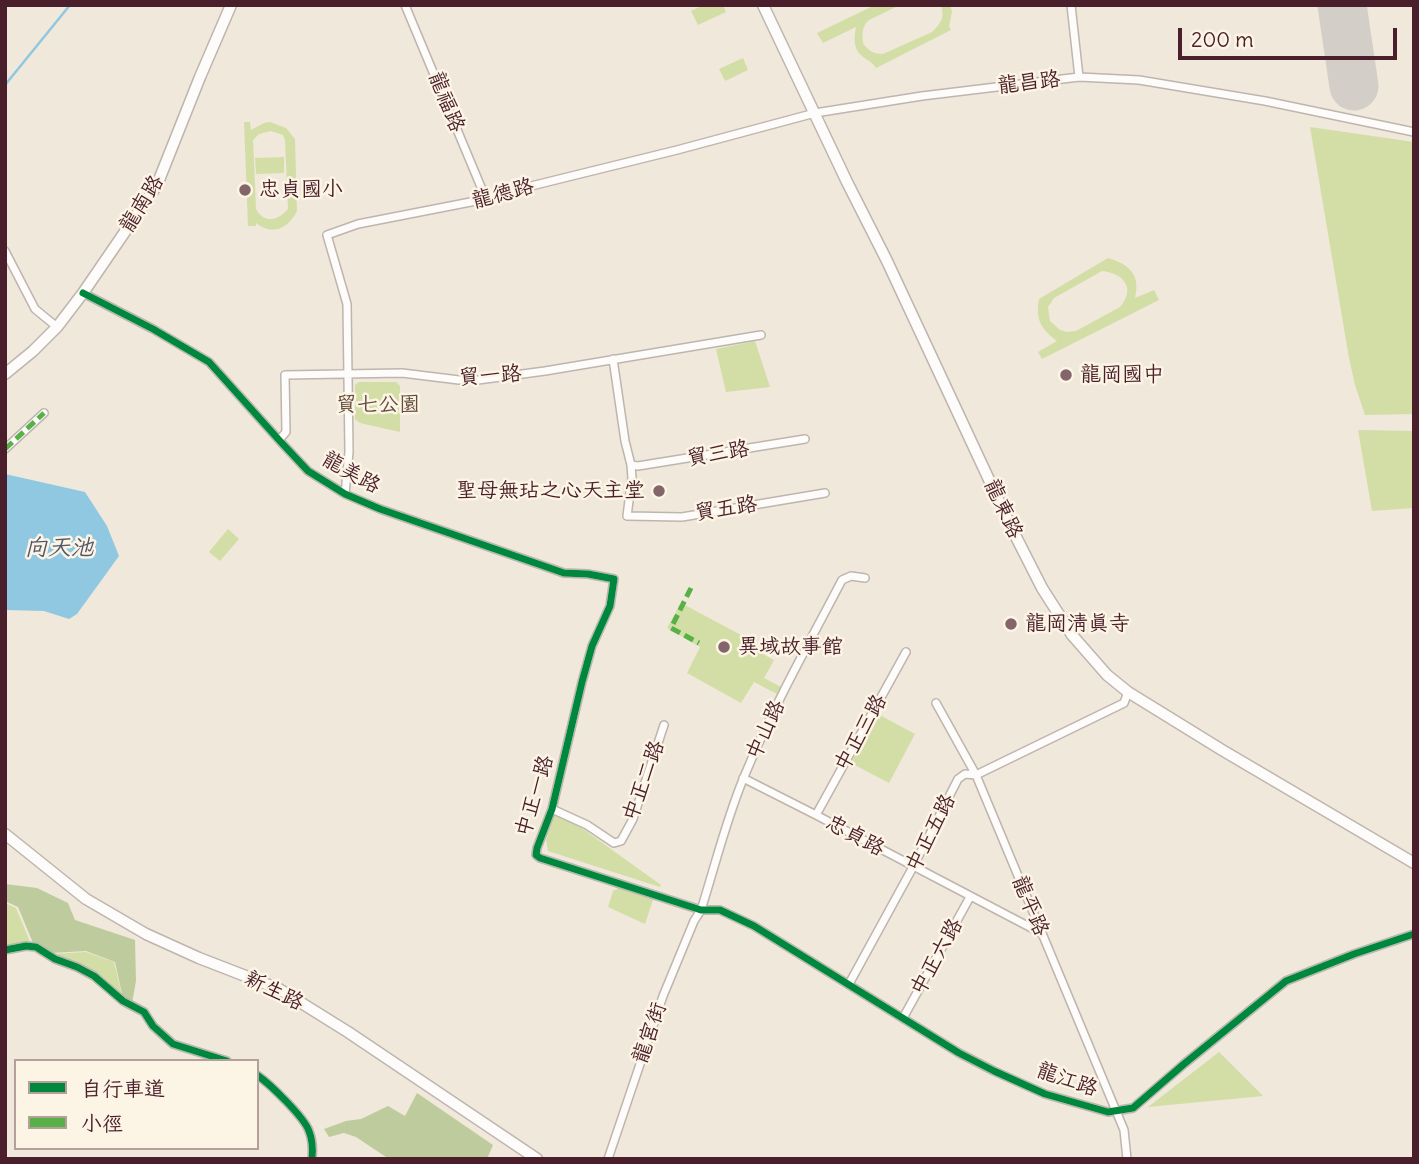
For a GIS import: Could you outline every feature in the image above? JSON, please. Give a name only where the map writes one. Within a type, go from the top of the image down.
[{"type":"street","name":"龍南路","points":[[5,374],[57,327],[157,185],[231,5]]},
{"type":"street","name":"龍福路","points":[[405,5],[486,200]]},
{"type":"street","name":"龍東路","points":[[763,5],[1012,529],[1042,588],[1072,635],[1107,675],[1128,692],[1414,863]]},
{"type":"street","points":[[1071,5],[1079,77]]},
{"type":"street","name":"龍昌路","points":[[815,113],[899,99],[1079,77],[1133,79],[1243,97],[1414,132]]},
{"type":"street","name":"龍德路","points":[[349,374],[347,304],[327,236],[358,224],[486,200],[519,189],[815,113]]},
{"type":"street","points":[[5,251],[35,309],[57,327]]},
{"type":"street","name":"龍美路","points":[[83,293],[209,362],[308,471],[345,494],[380,509],[564,573],[614,579]]},
{"type":"street","name":"貿一路","points":[[279,440],[286,432],[285,375],[402,373],[478,380],[761,335]]},
{"type":"street","points":[[613,359],[631,465]]},
{"type":"street","points":[[345,494],[349,452],[349,374]]},
{"type":"street","points":[[5,449],[44,413]]},
{"type":"street","name":"貿三路","points":[[631,465],[679,461],[805,439]]},
{"type":"street","name":"貿五路","points":[[631,465],[627,516],[682,517],[825,493]]},
{"type":"street","name":"中山路","points":[[701,910],[743,778],[783,692],[842,580],[850,576],[865,578]]},
{"type":"street","name":"中正一路","points":[[614,579],[610,606],[592,646],[552,809],[536,855],[701,910]]},
{"type":"street","name":"中正三路","points":[[816,815],[906,652]]},
{"type":"street","name":"中正五路","points":[[849,984],[914,867],[958,779],[965,774],[975,775],[1124,703],[1128,692]]},
{"type":"street","name":"龍平路","points":[[936,704],[975,775],[1124,1130],[1127,1159]]},
{"type":"street","name":"中正二路","points":[[552,809],[587,825],[614,843],[621,841],[633,818],[664,725]]},
{"type":"street","name":"忠貞路","points":[[743,778],[1041,934]]},
{"type":"street","name":"新生路","points":[[5,834],[94,904],[146,934],[279,989],[537,1159]]},
{"type":"street","name":"中正六路","points":[[903,1018],[970,897]]},
{"type":"street","name":"龍江路","points":[[701,910],[720,910],[754,926],[959,1053],[1045,1094],[1094,1109],[1116,1112],[1133,1108],[1286,981],[1414,934]]},
{"type":"street","name":"龍宮街","points":[[608,1159],[663,996],[701,910]]},
{"type":"street","points":[[5,950],[36,947],[55,959],[77,967],[144,1012],[153,1026],[173,1044],[221,1059]]},
{"type":"street","points":[[259,1076],[271,1085],[308,1128],[313,1142],[312,1159]]},
{"type":"green space","points":[[703,5],[723,5],[726,12],[698,25],[691,11]]},
{"type":"green space","points":[[875,5],[900,5],[869,20],[865,25],[863,43],[874,53],[883,54],[932,32],[941,20],[941,5],[950,5],[951,30],[876,68],[857,50],[856,27],[823,43],[817,33]]},
{"type":"green space","points":[[743,58],[748,70],[725,81],[719,69]]},
{"type":"green space","points":[[244,122],[250,122],[251,130],[270,122],[286,128],[295,139],[297,211],[289,222],[279,229],[268,229],[256,223],[256,226],[248,226]],"holes":[[[271,131],[283,135],[288,209],[276,218],[267,219],[256,209],[253,140],[259,134]]]},
{"type":"green space","points":[[1310,127],[1414,142],[1414,414],[1365,415],[1349,358]]},
{"type":"green space","points":[[284,157],[284,173],[256,174],[255,158]]},
{"type":"green space","points":[[1108,258],[1132,272],[1136,283],[1135,298],[1154,290],[1159,300],[1042,359],[1038,352],[1057,341],[1040,323],[1039,299]],"holes":[[[1102,271],[1122,279],[1127,288],[1125,300],[1120,307],[1076,331],[1060,330],[1050,321],[1048,307],[1054,298]]]},
{"type":"green space","points":[[755,341],[770,387],[726,392],[716,349]]},
{"type":"green space","name":"貿七公園","points":[[359,382],[396,382],[400,386],[400,432],[360,423],[355,419],[355,385]]},
{"type":"green space","points":[[1358,430],[1414,431],[1414,508],[1372,511]]},
{"type":"green space","points":[[228,529],[239,539],[220,561],[209,552]]},
{"type":"green space","points":[[681,603],[754,642],[751,648],[774,660],[764,678],[783,688],[779,695],[754,682],[741,703],[687,673],[700,647],[667,628]]},
{"type":"green space","points":[[878,714],[915,734],[889,783],[851,763]]},
{"type":"green space","points":[[555,814],[562,814],[661,885],[660,887],[548,851],[546,840]]},
{"type":"green space","points":[[5,884],[37,888],[68,903],[75,920],[135,940],[136,981],[132,1003],[123,998],[115,962],[86,951],[51,953],[33,943],[18,907],[5,901]]},
{"type":"green space","points":[[619,888],[653,900],[645,924],[608,907],[613,891]]},
{"type":"green space","points":[[5,903],[16,908],[31,944],[5,947]]},
{"type":"green space","points":[[86,952],[114,962],[123,999],[93,973],[51,954]]},
{"type":"green space","points":[[1219,1052],[1263,1096],[1148,1107]]},
{"type":"green space","points":[[417,1093],[493,1145],[487,1159],[389,1159],[356,1137],[344,1133],[329,1137],[324,1129],[361,1119],[388,1106],[405,1116]]},
{"type":"water","name":"向天池","points":[[5,474],[85,492],[107,526],[119,556],[77,614],[69,619],[44,611],[5,610]]},
{"type":"waterway","points":[[5,85],[70,5]]},
{"type":"runway","points":[[1342,5],[1354,86]]},
{"type":"marked path","points":[[5,449],[44,413]]},
{"type":"marked path","points":[[691,588],[671,628],[699,643]]},
{"type":"cycle path","points":[[83,293],[209,362],[308,471],[345,494],[380,509],[564,573],[614,579],[610,606],[592,646],[582,682],[552,809],[537,848],[536,855],[540,858],[701,910],[720,910],[754,926],[959,1053],[1045,1094],[1108,1112],[1133,1108],[1286,981],[1414,934]]},
{"type":"cycle path","points":[[5,950],[36,947],[55,959],[77,967],[94,976],[123,1001],[144,1012],[153,1026],[173,1044],[221,1059]]},
{"type":"cycle path","points":[[259,1077],[286,1101],[306,1125],[312,1142],[312,1159]]},
{"type":"place","name":"忠貞國小","points":[[245,190]]},
{"type":"place","name":"龍岡國中","points":[[1066,375]]},
{"type":"place","name":"聖母無玷之心天主堂","points":[[659,491]]},
{"type":"place","name":"龍岡清真寺","points":[[1011,624]]},
{"type":"place","name":"異域故事館","points":[[724,647]]}]
